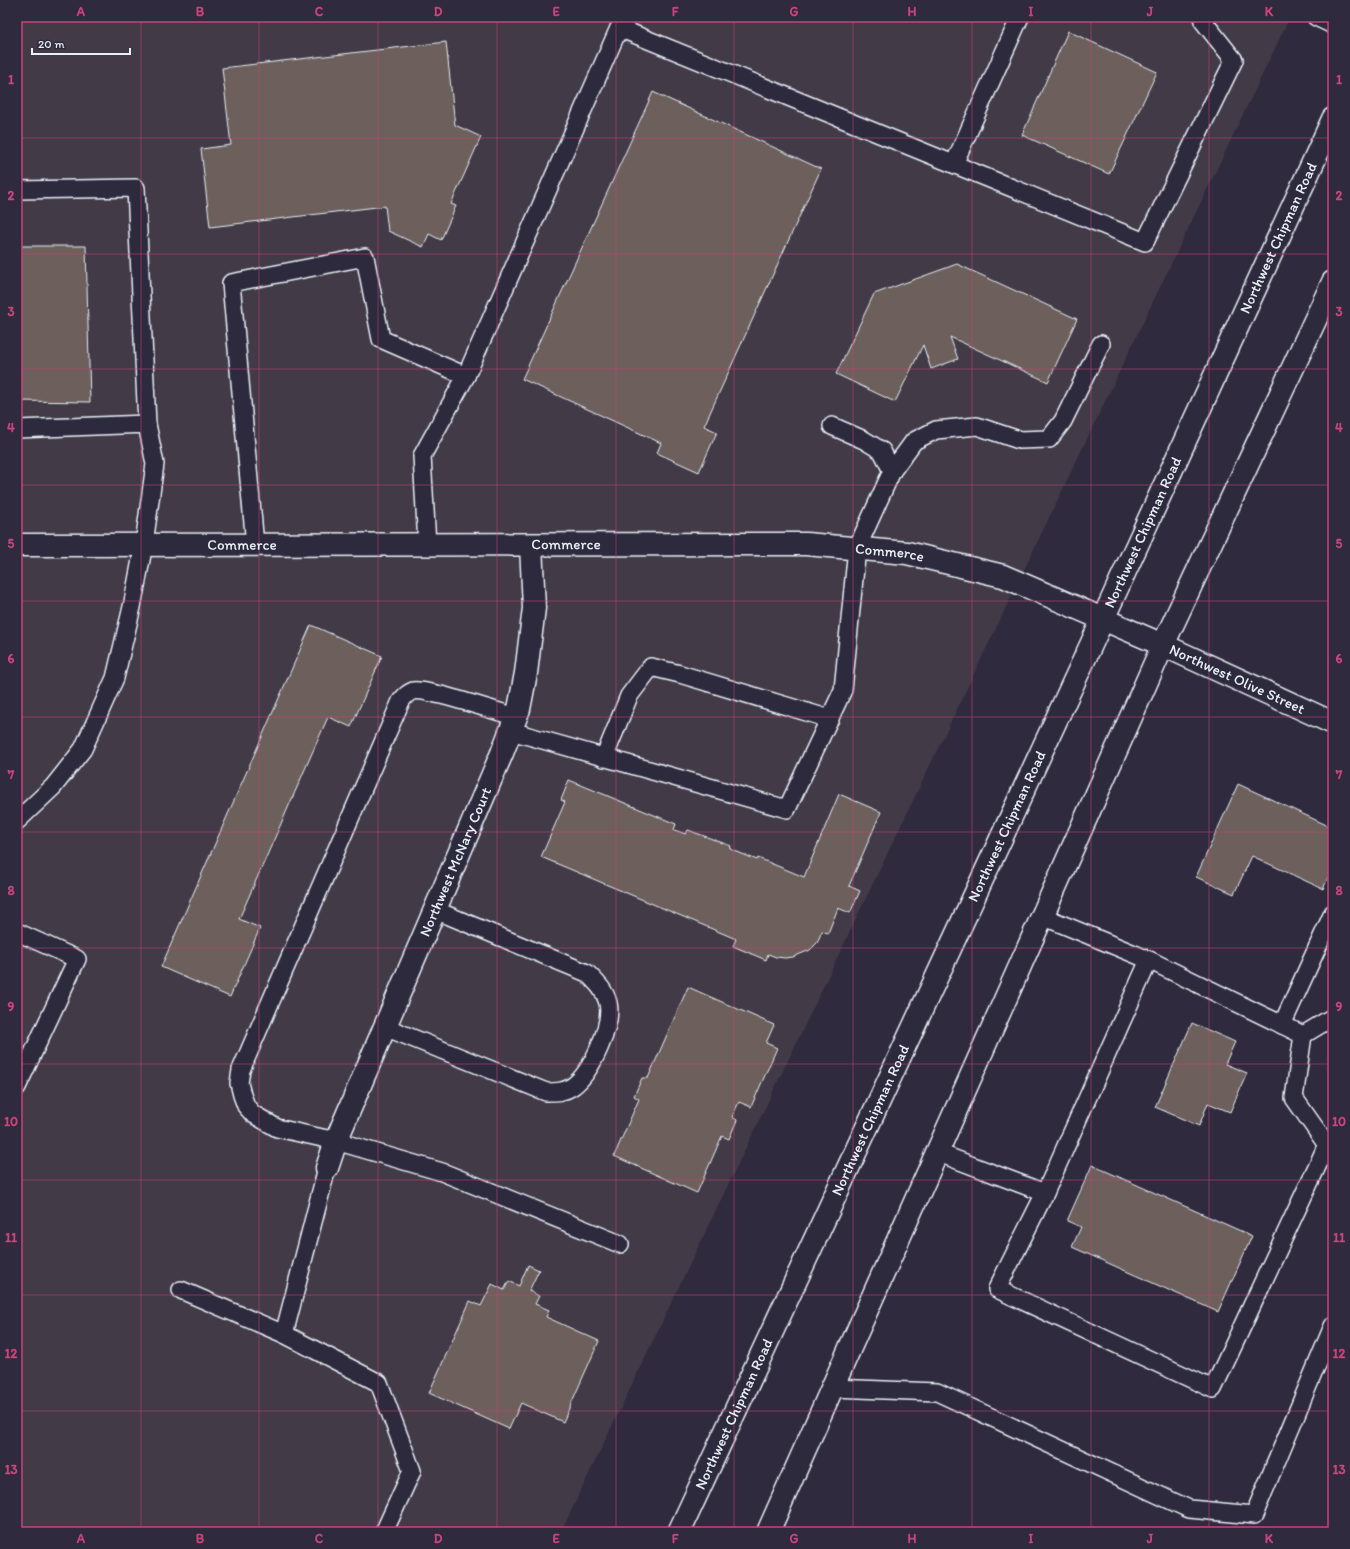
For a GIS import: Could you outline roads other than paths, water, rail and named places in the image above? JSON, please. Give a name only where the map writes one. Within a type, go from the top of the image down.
[{"type":"main road","name":"Northwest Chipman Road","points":[[679,1532],[1103,619],[1333,119]]},
{"type":"main road","points":[[768,1532],[1162,645],[1333,282]]},
{"type":"main road","name":"Commerce","points":[[17,544],[806,544],[858,548],[908,553],[1003,576],[1162,645]]},
{"type":"main road","name":"Northwest McNary Court","points":[[327,1168],[336,1141],[519,709],[526,673],[534,608],[531,545]]},
{"type":"main road","name":"Northwest Olive Street","points":[[1162,645],[1333,723]]},
{"type":"lane","points":[[954,164],[1020,17]]},
{"type":"lane","points":[[1316,17],[1333,25]]},
{"type":"lane","points":[[427,545],[422,456],[466,376],[619,28],[1144,242],[1234,60],[1200,18]]},
{"type":"lane","points":[[17,190],[136,188],[147,424],[155,464],[144,544],[132,607],[114,678],[83,749],[53,787],[17,821]]},
{"type":"lane","points":[[255,545],[231,283],[366,257],[381,339],[466,376]]},
{"type":"lane","points":[[620,1244],[442,1172],[336,1141],[277,1128],[253,1114],[246,1106],[239,1083],[242,1070],[401,701],[406,694],[413,691],[432,694],[604,758],[787,810],[843,690],[858,548],[892,471],[914,441],[936,430],[977,426],[1019,440],[1049,438],[1063,421],[1101,344]]},
{"type":"lane","points":[[17,429],[147,424]]},
{"type":"lane","points":[[832,426],[864,440],[882,451],[892,471]]},
{"type":"lane","points":[[604,758],[629,696],[651,667],[680,674],[830,719]]},
{"type":"lane","points":[[385,1027],[546,1092],[560,1092],[574,1086],[589,1068],[604,1037],[608,1018],[608,1003],[601,988],[587,973],[435,910]]},
{"type":"lane","points":[[1282,1025],[1333,913]]},
{"type":"lane","points":[[1042,916],[1149,960],[1303,1035]]},
{"type":"lane","points":[[17,932],[77,959],[17,1087]]},
{"type":"lane","points":[[1149,960],[1045,1193],[997,1289],[1213,1389],[1327,1145],[1294,1098],[1303,1035]]},
{"type":"lane","points":[[1303,1035],[1333,1017]]},
{"type":"lane","points":[[936,1152],[1045,1193]]},
{"type":"lane","points":[[284,1334],[327,1168]]},
{"type":"lane","points":[[181,1290],[284,1334],[379,1383],[412,1471],[384,1532]]},
{"type":"lane","points":[[832,1388],[937,1392],[1189,1509],[1254,1515],[1333,1326]]}]
